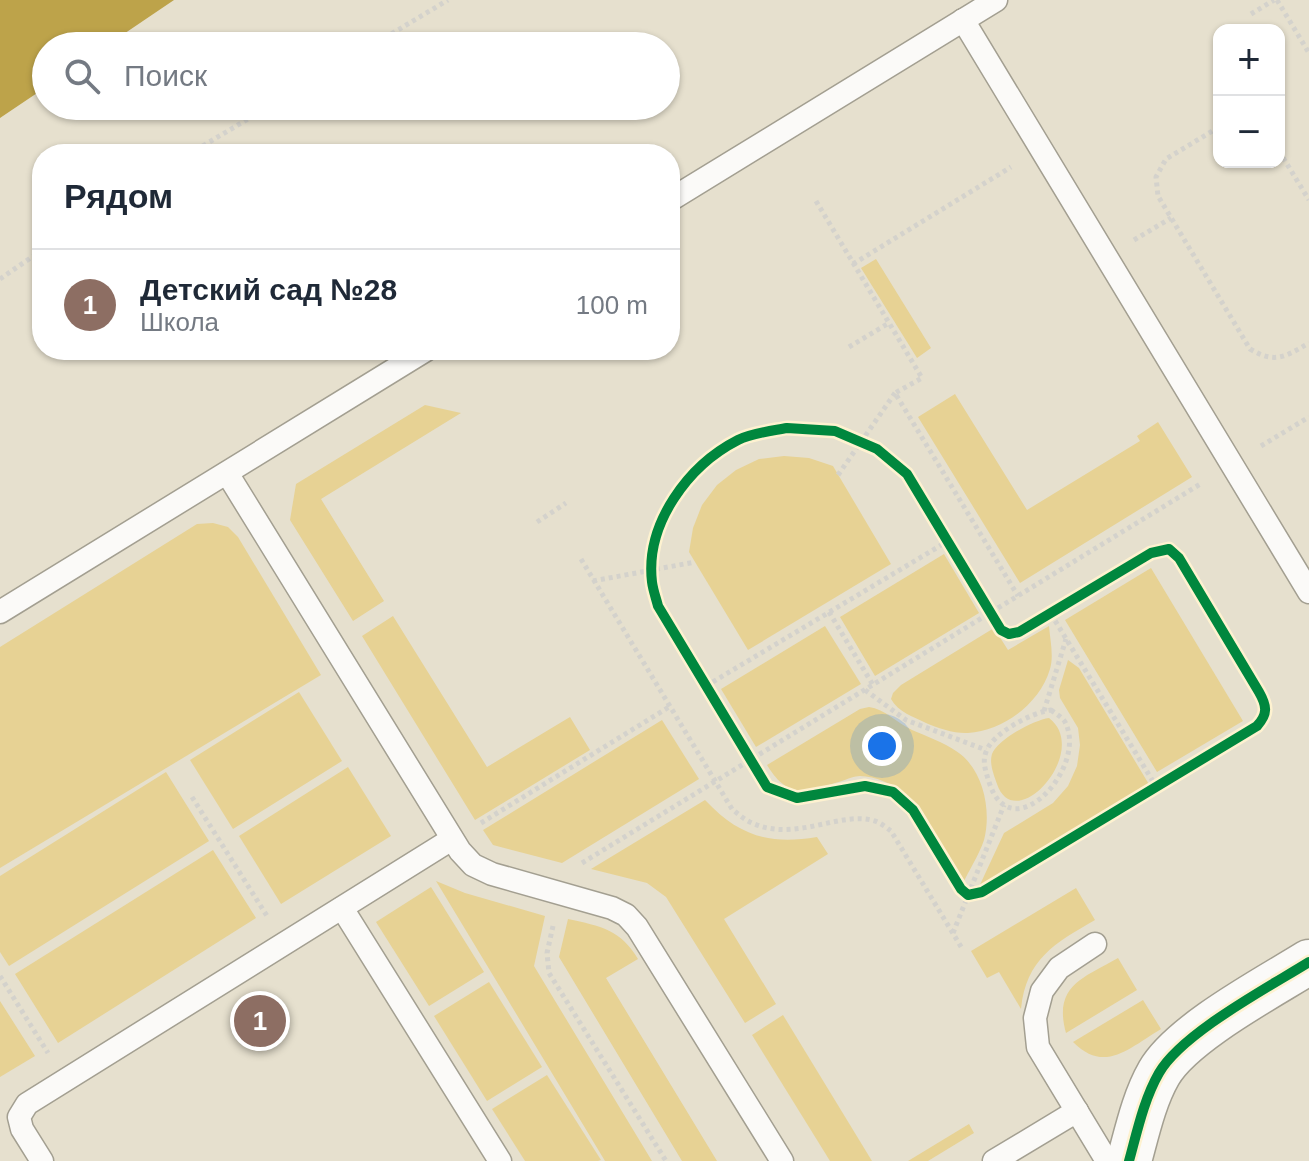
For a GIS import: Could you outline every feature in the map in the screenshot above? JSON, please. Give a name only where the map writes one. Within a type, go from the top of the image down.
[{"type":"street","points":[[1129,1161],[1142,1113],[1160,1071],[1188,1043],[1229,1012],[1309,962]]},
{"type":"lane","points":[[680,194],[996,0]]},
{"type":"lane","points":[[963,20],[1309,592]]},
{"type":"lane","points":[[0,612],[410,360]]},
{"type":"lane","points":[[227,473],[452,839],[473,865],[492,874],[612,908],[626,915],[637,927],[782,1161]]},
{"type":"lane","points":[[42,1161],[22,1129],[19,1117],[27,1104],[452,839]]},
{"type":"lane","points":[[342,908],[500,1161]]},
{"type":"lane","points":[[1095,944],[1059,968],[1042,991],[1035,1018],[1038,1047],[1107,1161]]},
{"type":"lane","points":[[994,1161],[1077,1111]]},
{"type":"path","points":[[394,32],[448,0]]},
{"type":"path","points":[[1251,14],[1276,0],[1309,53]]},
{"type":"path","points":[[206,144],[246,120]]},
{"type":"path","points":[[1213,131],[1166,159],[1156,177],[1158,196],[1250,349],[1265,357],[1286,357],[1309,343]]},
{"type":"path","points":[[1285,161],[1309,200]]},
{"type":"path","points":[[853,264],[1011,167]]},
{"type":"path","points":[[816,201],[922,378],[895,393],[865,444],[838,475]]},
{"type":"path","points":[[0,279],[32,257]]},
{"type":"path","points":[[849,347],[889,323]]},
{"type":"path","points":[[895,393],[1018,596]]},
{"type":"path","points":[[1250,453],[1309,417]]},
{"type":"path","points":[[848,436],[865,444]]},
{"type":"path","points":[[581,864],[715,782],[753,764],[865,690],[994,616],[1018,596],[1202,483]]},
{"type":"path","points":[[537,522],[566,503]]},
{"type":"path","points":[[940,527],[955,552]]},
{"type":"path","points":[[706,686],[948,541]]},
{"type":"path","points":[[652,581],[653,554]]},
{"type":"path","points":[[581,559],[732,809],[752,823],[779,830],[810,828],[848,820],[875,821],[891,831],[963,950]]},
{"type":"path","points":[[593,581],[695,562]]},
{"type":"path","points":[[984,600],[994,616]]},
{"type":"path","points":[[1041,620],[1064,606]]},
{"type":"path","points":[[829,612],[873,685]]},
{"type":"path","points":[[1051,614],[1157,788]]},
{"type":"path","points":[[1044,711],[1066,638]]},
{"type":"path","points":[[698,673],[714,698]]},
{"type":"path","points":[[865,690],[906,720],[986,750]]},
{"type":"path","points":[[452,839],[669,707]]},
{"type":"path","points":[[1051,710],[1064,720],[1069,735],[1067,759],[1058,780],[1042,798],[1025,808],[1011,809],[998,802],[984,765],[986,750],[997,736],[1035,713],[1044,711],[1051,710]]},
{"type":"path","points":[[743,747],[753,764]]},
{"type":"path","points":[[1143,796],[1169,780]]},
{"type":"path","points":[[192,797],[284,944]]},
{"type":"path","points":[[953,933],[964,892],[1004,805]]},
{"type":"path","points":[[964,892],[982,892]]},
{"type":"path","points":[[555,918],[547,953],[549,973],[666,1161]]},
{"type":"path","points":[[0,976],[66,1081]]},
{"type":"shaded area","points":[[0,0],[174,0],[127,32],[32,32],[32,96],[0,118]]},
{"type":"shaded area","points":[[876,259],[931,348],[917,358],[861,268]]},
{"type":"shaded area","points":[[955,394],[1027,510],[1140,441],[1137,436],[1158,422],[1192,477],[1020,583],[918,417]]},
{"type":"shaded area","points":[[425,405],[461,413],[321,499],[384,601],[353,621],[290,520],[296,484]]},
{"type":"shaded area","points":[[784,456],[809,458],[833,466],[891,564],[748,650],[689,552],[693,528],[702,505],[717,485],[736,470],[759,459]]},
{"type":"shaded area","points":[[213,523],[228,527],[238,537],[321,675],[0,868],[0,647],[197,524]]},
{"type":"shaded area","points":[[944,554],[979,613],[875,676],[840,617]]},
{"type":"shaded area","points":[[1151,568],[1243,721],[1157,772],[1065,620]]},
{"type":"shaded area","points":[[393,616],[487,767],[570,717],[590,750],[475,820],[362,636]]},
{"type":"shaded area","points":[[825,626],[861,684],[756,747],[721,689]]},
{"type":"shaded area","points":[[1049,626],[1052,659],[1045,681],[1029,704],[995,727],[958,733],[907,714],[891,699],[901,685],[994,628],[1008,650]]},
{"type":"shaded area","points":[[1068,660],[1079,668],[1150,786],[978,889],[1004,833],[1053,803],[1068,786],[1077,766],[1080,745],[1078,728],[1060,698],[1059,690]]},
{"type":"shaded area","points":[[299,692],[342,761],[233,829],[190,760]]},
{"type":"shaded area","points":[[869,707],[956,751],[965,758],[979,779],[986,803],[986,828],[982,846],[962,885],[922,812],[896,787],[860,776],[808,790],[791,789],[767,765],[860,709]]},
{"type":"shaded area","points":[[1049,718],[1060,732],[1062,750],[1056,767],[1046,783],[1033,795],[1019,801],[1006,798],[993,773],[992,754],[1001,742],[1017,731]]},
{"type":"shaded area","points":[[662,720],[699,779],[562,863],[493,845],[483,830]]},
{"type":"shaded area","points":[[348,767],[391,836],[281,904],[239,836]]},
{"type":"shaded area","points":[[166,772],[209,841],[9,966],[0,952],[0,876]]},
{"type":"shaded area","points":[[705,800],[743,830],[784,840],[817,837],[828,854],[724,919],[776,1004],[745,1023],[666,897],[647,883],[591,869]]},
{"type":"shaded area","points":[[213,850],[256,918],[58,1043],[15,974]]},
{"type":"shaded area","points":[[436,881],[465,893],[545,916],[534,966],[652,1161],[605,1161]]},
{"type":"shaded area","points":[[431,887],[484,972],[429,1006],[376,922]]},
{"type":"shaded area","points":[[1076,888],[1095,920],[1045,954],[1029,977],[1021,1009],[999,972],[987,978],[971,951]]},
{"type":"shaded area","points":[[568,919],[617,935],[638,959],[606,978],[717,1161],[682,1161],[559,957]]},
{"type":"shaded area","points":[[1118,958],[1137,990],[1066,1033],[1064,1004],[1074,985]]},
{"type":"shaded area","points":[[489,982],[542,1067],[487,1101],[434,1016]]},
{"type":"shaded area","points":[[1143,1000],[1161,1029],[1128,1050],[1117,1055],[1096,1056],[1073,1042]]},
{"type":"shaded area","points":[[0,1001],[35,1056],[0,1077]]},
{"type":"shaded area","points":[[783,1015],[872,1161],[830,1161],[752,1035]]},
{"type":"shaded area","points":[[547,1075],[601,1160],[525,1161],[492,1109]]},
{"type":"shaded area","points":[[969,1124],[974,1133],[928,1161],[908,1161]]},
{"type":"cycle path","points":[[787,428],[835,431],[877,449],[907,474],[1001,630],[1009,634],[1019,632],[1151,553],[1169,549],[1179,558],[1259,692],[1265,706],[1263,718],[1257,726],[982,892],[968,895],[961,889],[913,810],[893,792],[865,786],[797,798],[767,787],[658,606],[652,582],[652,560],[663,518],[687,480],[703,464],[743,438],[787,428]]},
{"type":"cycle path","points":[[1129,1161],[1149,1094],[1170,1058],[1206,1027],[1309,962]]},
{"type":"place","name":"Детский сад №28","points":[[260,1021]]}]
